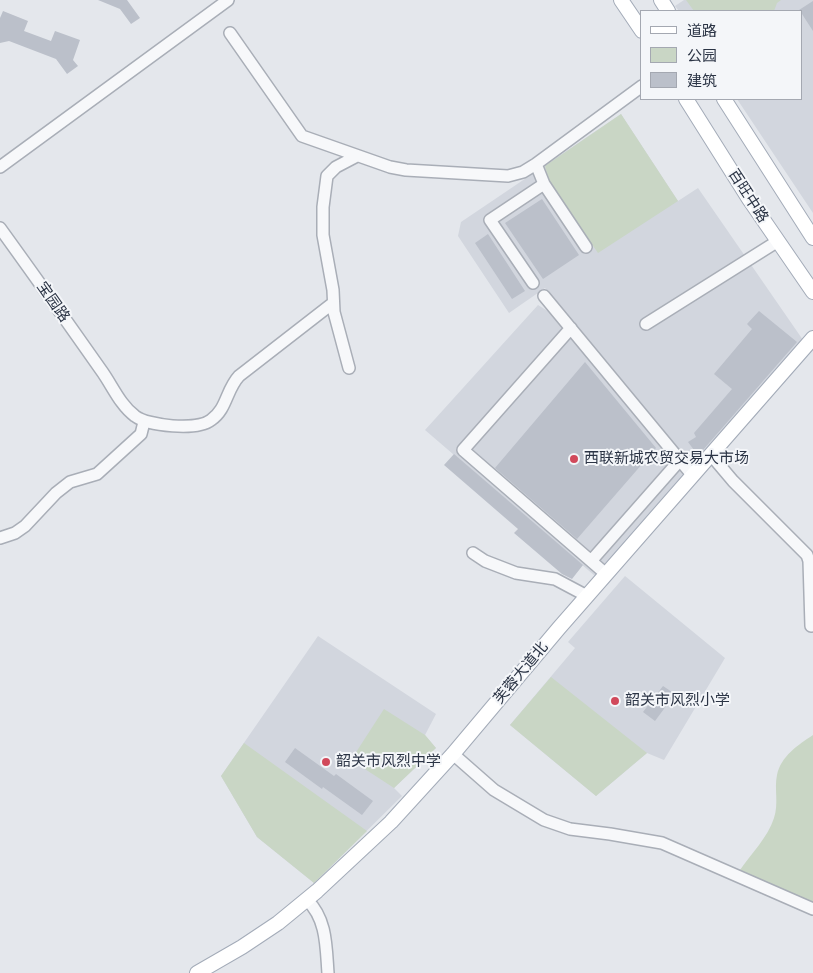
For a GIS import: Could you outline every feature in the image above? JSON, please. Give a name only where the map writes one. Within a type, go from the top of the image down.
[{"type":"main road","points":[[621,0],[640,28]]},
{"type":"main road","name":"百旺中路","points":[[687,100],[813,292]]},
{"type":"main road","points":[[725,100],[813,238]]},
{"type":"main road","name":"芙蓉大道北","points":[[197,973],[278,923],[307,900],[391,822],[453,754],[606,574],[813,338]]},
{"type":"street","points":[[0,167],[228,0]]},
{"type":"street","points":[[230,33],[302,136],[390,167],[406,170],[508,176],[523,172],[640,87]]},
{"type":"street","points":[[349,368],[334,312],[323,235],[323,207],[327,176],[336,166],[357,156]]},
{"type":"street","points":[[536,164],[544,184],[586,247]]},
{"type":"street","points":[[533,283],[490,220],[544,184]]},
{"type":"street","name":"宝园路","points":[[0,228],[106,376],[128,411],[144,422]]},
{"type":"street","points":[[646,324],[778,241]]},
{"type":"street","points":[[544,296],[693,476]]},
{"type":"street","points":[[0,538],[15,533],[25,526],[56,493],[70,482],[97,474],[140,434],[144,422],[198,426],[210,421],[222,411],[232,383],[239,376],[333,303]]},
{"type":"street","points":[[571,328],[463,450],[606,574]]},
{"type":"street","points":[[711,455],[733,481],[807,555],[809,561],[811,626]]},
{"type":"street","points":[[591,561],[680,460]]},
{"type":"street","points":[[473,553],[485,561],[516,573],[555,579],[587,596]]},
{"type":"street","points":[[453,754],[494,790],[544,820],[570,829],[662,843],[813,909]]},
{"type":"street","points":[[307,900],[318,913],[322,923],[328,973]]},
{"type":"shaded area","points":[[684,0],[813,0],[813,213],[738,100],[803,100],[803,10],[678,10],[675,6]]},
{"type":"shaded area","points":[[621,114],[678,201],[698,188],[803,340],[693,467],[545,288],[509,313],[458,236],[461,222]]},
{"type":"shaded area","points":[[538,305],[551,313],[683,475],[595,576],[425,430]]},
{"type":"shaded area","name":"韶关市风烈小学","points":[[625,576],[725,658],[664,760],[647,753],[596,796],[510,725],[575,648],[568,642]]},
{"type":"shaded area","name":"韶关市风烈中学","points":[[318,636],[436,714],[425,735],[436,748],[394,788],[402,796],[314,883],[257,837],[221,776]]},
{"type":"green space","points":[[686,0],[781,0],[777,3],[774,10],[693,10]]},
{"type":"green space","points":[[621,114],[678,201],[598,253],[549,182],[545,166]]},
{"type":"green space","points":[[551,677],[647,753],[596,796],[510,725]]},
{"type":"green space","points":[[384,709],[425,735],[436,748],[394,788],[351,760]]},
{"type":"green space","points":[[813,735],[813,903],[740,870],[764,839],[774,818],[777,775],[782,762],[796,747]]},
{"type":"green space","points":[[244,743],[367,831],[314,883],[257,837],[221,776]]},
{"type":"building","points":[[98,0],[127,0],[140,18],[131,24],[120,9]]},
{"type":"building","points":[[813,1],[813,31],[803,16],[803,10],[799,10]]},
{"type":"building","points":[[3,11],[28,21],[24,31],[51,41],[55,31],[80,40],[73,60],[78,66],[67,74],[56,59],[9,41],[0,43],[0,18]]},
{"type":"building","points":[[542,199],[579,255],[543,279],[505,223]]},
{"type":"building","points":[[488,234],[525,291],[512,299],[475,243]]},
{"type":"building","points":[[759,311],[797,342],[703,450],[697,454],[688,442],[696,437],[694,433],[732,389],[714,374],[752,329],[747,324]]},
{"type":"building","name":"西联新城农贸交易大市场","points":[[585,362],[656,448],[577,539],[495,468]]},
{"type":"building","points":[[454,454],[583,565],[572,579],[562,574],[514,533],[518,529],[444,465]]},
{"type":"building","points":[[663,686],[675,694],[655,721],[643,712]]},
{"type":"building","points":[[295,748],[334,776],[336,774],[373,801],[362,815],[285,762]]},
{"type":"place","name":"西联新城农贸交易大市场","points":[[574,459]]},
{"type":"place","name":"韶关市风烈小学","points":[[615,701]]},
{"type":"place","name":"韶关市风烈中学","points":[[326,762]]}]
